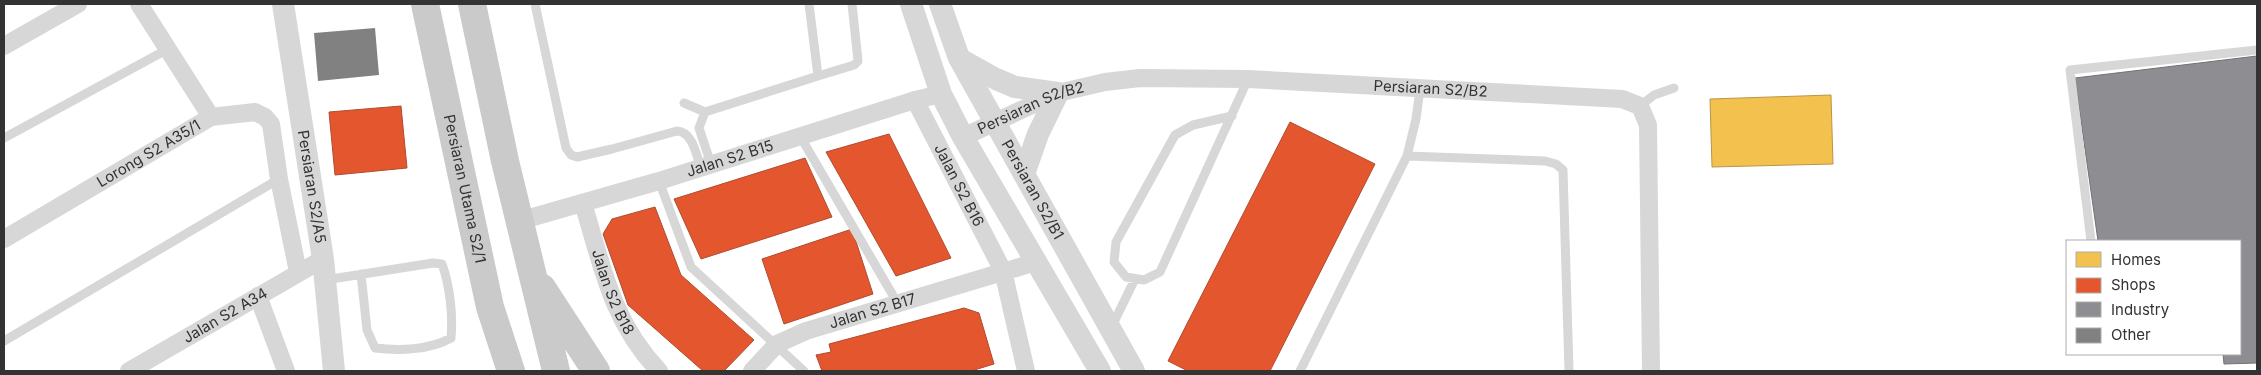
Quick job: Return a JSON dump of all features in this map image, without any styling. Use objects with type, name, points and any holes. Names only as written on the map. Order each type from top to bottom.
[{"type":"main road","name":"Persiaran Utama S2/1","points":[[425,4],[490,307],[512,371]]},
{"type":"main road","points":[[472,4],[519,221],[556,371]]},
{"type":"main road","points":[[531,270],[596,371]]},
{"type":"main road","points":[[490,307],[494,371]]},
{"type":"street","points":[[4,46],[78,4]]},
{"type":"street","points":[[139,4],[211,117]]},
{"type":"street","name":"Persiaran S2/A5","points":[[283,4],[324,269],[334,371]]},
{"type":"street","points":[[911,4],[941,94],[963,137],[1100,371]]},
{"type":"street","name":"Persiaran S2/B1","points":[[940,4],[959,58],[1134,371]]},
{"type":"street","points":[[959,58],[996,79],[1015,87],[1058,93],[1038,134],[1024,174]]},
{"type":"street","name":"Persiaran S2/B2","points":[[963,137],[1058,93],[1105,82],[1140,78],[1248,79],[1622,99],[1640,106]]},
{"type":"street","name":"Jalan S2 B15","points":[[519,221],[659,181],[915,100],[941,94]]},
{"type":"street","name":"Jalan S2 B16","points":[[915,100],[1003,271]]},
{"type":"street","points":[[1640,106],[1648,125],[1651,371]]},
{"type":"street","name":"Lorong S2 A35/1","points":[[4,238],[211,117],[255,112],[265,117],[271,124],[279,178],[298,272]]},
{"type":"street","name":"Jalan S2 B18","points":[[583,203],[611,293],[623,323],[642,353],[659,371]]},
{"type":"street","name":"Jalan S2 B17","points":[[752,371],[777,344],[806,331],[1036,262]]},
{"type":"street","name":"Jalan S2 A34","points":[[129,371],[298,272],[324,269]]},
{"type":"street","points":[[1003,271],[1025,371]]},
{"type":"street","points":[[258,296],[286,371]]},
{"type":"lane","points":[[535,4],[566,148],[571,155],[577,157],[595,153],[677,131],[689,136],[706,166]]},
{"type":"lane","points":[[809,4],[818,76]]},
{"type":"lane","points":[[684,103],[705,112],[854,65],[858,61],[852,4]]},
{"type":"lane","points":[[4,138],[168,49]]},
{"type":"lane","points":[[2091,240],[2070,70],[2257,50]]},
{"type":"lane","points":[[1232,116],[1193,126],[1176,135],[1116,242],[1114,262],[1126,277],[1144,280],[1160,272],[1232,116],[1248,79]]},
{"type":"lane","points":[[1300,371],[1407,156],[1416,118],[1420,88]]},
{"type":"lane","points":[[1640,106],[1654,95],[1674,88]]},
{"type":"lane","points":[[705,112],[699,128],[706,166]]},
{"type":"lane","points":[[800,136],[898,304]]},
{"type":"lane","points":[[1407,156],[1545,161],[1556,164],[1563,170],[1569,371]]},
{"type":"lane","points":[[4,341],[279,178]]},
{"type":"lane","points":[[659,181],[691,267],[777,344],[804,371]]},
{"type":"lane","points":[[324,269],[361,274],[433,263],[442,264],[445,272],[452,323],[451,338],[440,344],[391,350],[375,348],[367,330],[361,274]]},
{"type":"lane","points":[[1110,329],[1135,279]]},
{"type":"building: Homes","points":[[1831,95],[1833,164],[1712,167],[1710,99]]},
{"type":"building: Shops","points":[[401,106],[407,168],[335,175],[329,112]]},
{"type":"building: Shops","points":[[1290,122],[1375,164],[1270,371],[1188,371],[1168,361]]},
{"type":"building: Shops","points":[[889,134],[951,258],[896,276],[826,152]]},
{"type":"building: Shops","points":[[805,158],[832,217],[701,259],[674,199]]},
{"type":"building: Shops","points":[[655,207],[681,275],[754,340],[724,371],[703,371],[628,305],[603,234],[612,219]]},
{"type":"building: Shops","points":[[852,229],[873,294],[784,324],[762,259]]},
{"type":"building: Shops","points":[[964,308],[979,313],[994,364],[971,371],[822,371],[816,355],[831,352],[829,344]]},
{"type":"building: Industry","points":[[2257,56],[2257,363],[2224,364],[2223,355],[2241,355],[2241,240],[2098,240],[2075,78]]},
{"type":"building: Other","points":[[375,28],[379,75],[318,81],[314,33]]}]
